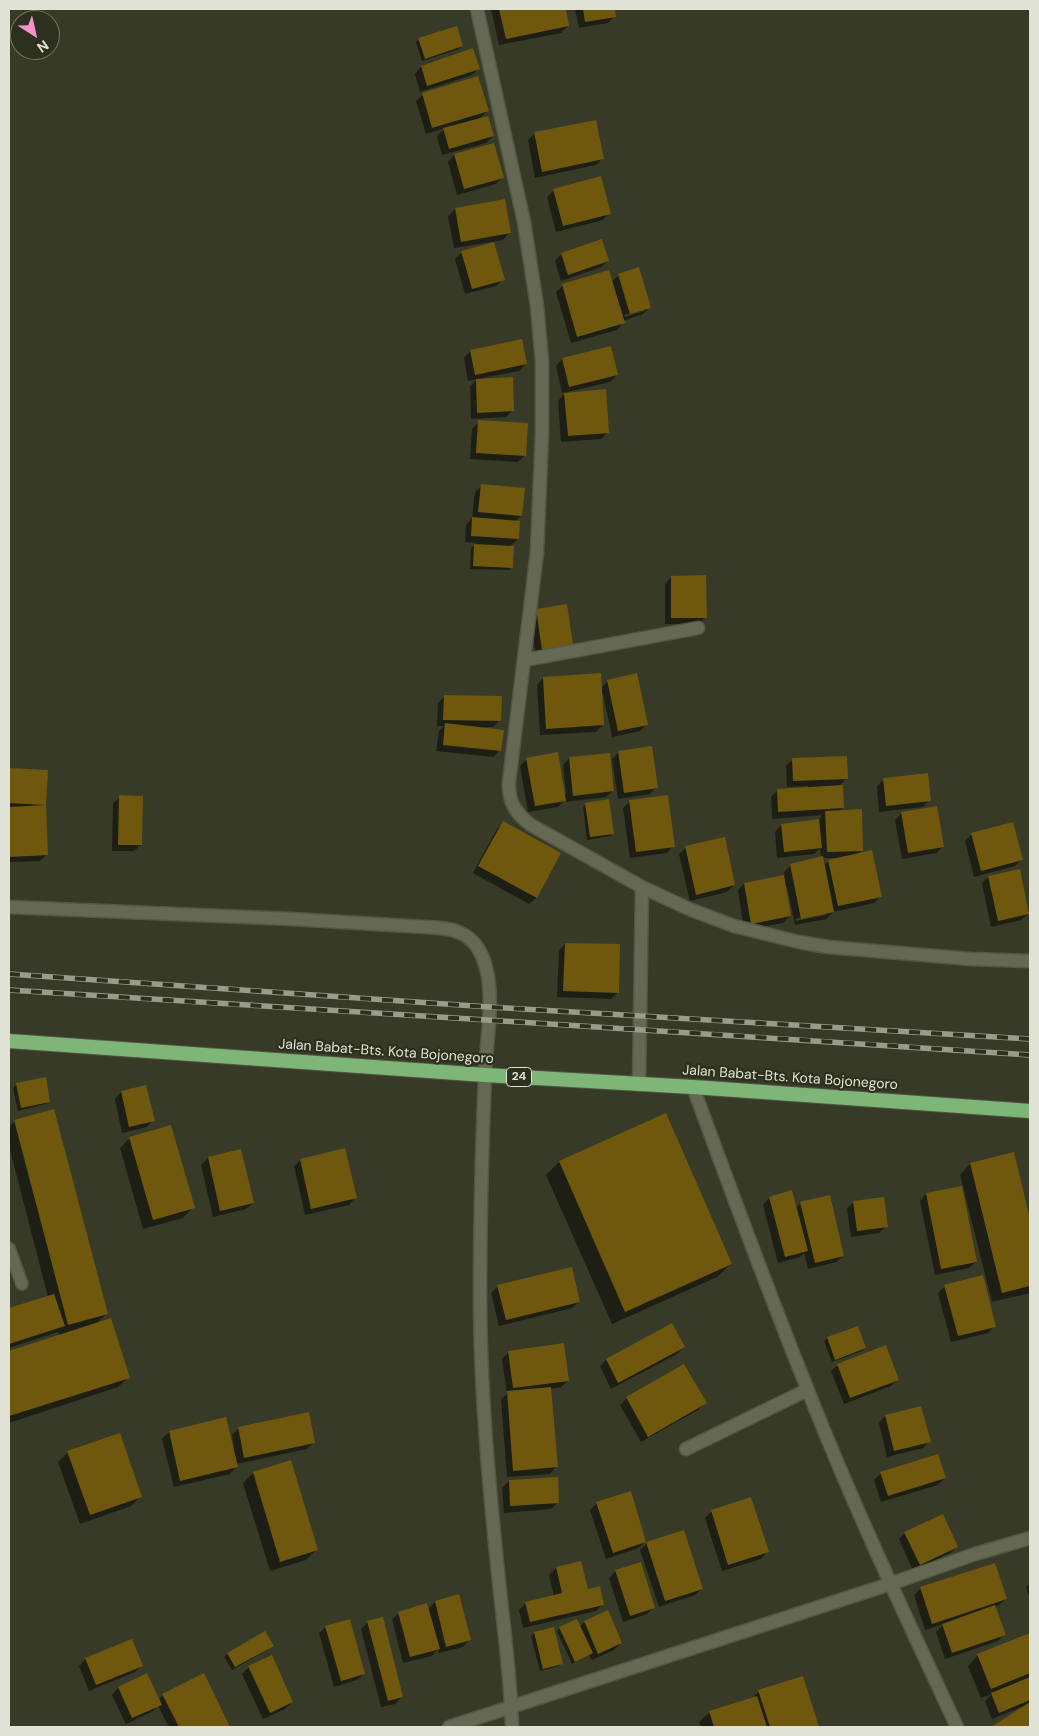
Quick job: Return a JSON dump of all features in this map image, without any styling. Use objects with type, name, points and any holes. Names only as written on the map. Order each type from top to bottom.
[{"type":"highway","name":"Jalan Babat-Bts. Kota Bojonegoro","points":[[9,1040],[485,1075],[693,1087],[1030,1111]]},
{"type":"street","points":[[477,9],[524,222],[537,306],[542,361],[542,432],[537,552],[509,782],[509,796],[513,808],[531,825],[642,887],[689,909],[734,926],[828,947],[1030,961]]},
{"type":"street","points":[[525,660],[698,628]]},
{"type":"street","points":[[639,1085],[642,887]]},
{"type":"street","points":[[9,907],[292,919],[455,929],[463,933],[479,949],[488,976],[489,998],[485,1075],[480,1294],[483,1381],[489,1475],[512,1708],[512,1727]]},
{"type":"street","points":[[693,1087],[807,1390],[890,1584],[957,1727]]},
{"type":"street","points":[[686,1449],[807,1390]]},
{"type":"street","points":[[449,1727],[890,1584],[975,1554],[1030,1538]]},
{"type":"lane","points":[[9,1248],[22,1284]]},
{"type":"building","points":[[499,9],[566,9],[569,26],[506,39]]},
{"type":"building","points":[[583,9],[615,9],[616,17],[585,22]]},
{"type":"building","points":[[457,26],[463,46],[425,59],[418,38]]},
{"type":"building","points":[[473,48],[480,69],[427,86],[421,66]]},
{"type":"building","points":[[478,76],[489,111],[432,128],[422,93]]},
{"type":"building","points":[[488,116],[494,136],[449,149],[443,128]]},
{"type":"building","points":[[596,120],[604,159],[542,172],[534,132]]},
{"type":"building","points":[[494,143],[504,178],[464,189],[454,154]]},
{"type":"building","points":[[601,176],[611,214],[563,226],[553,189]]},
{"type":"building","points":[[505,199],[511,233],[461,242],[455,208]]},
{"type":"building","points":[[602,239],[609,261],[568,275],[561,253]]},
{"type":"building","points":[[494,242],[505,280],[472,289],[461,251]]},
{"type":"building","points":[[639,267],[651,308],[630,314],[618,274]]},
{"type":"building","points":[[609,270],[625,323],[577,337],[562,284]]},
{"type":"building","points":[[522,339],[527,364],[475,375],[470,350]]},
{"type":"building","points":[[611,346],[618,375],[569,387],[562,358]]},
{"type":"building","points":[[513,377],[514,411],[477,413],[476,379]]},
{"type":"building","points":[[606,389],[609,433],[568,436],[564,393]]},
{"type":"building","points":[[478,420],[528,423],[526,456],[476,453]]},
{"type":"building","points":[[481,484],[525,488],[522,516],[478,512]]},
{"type":"building","points":[[472,517],[520,521],[519,539],[471,536]]},
{"type":"building","points":[[474,544],[514,546],[513,568],[473,566]]},
{"type":"building","points":[[706,575],[707,618],[671,618],[671,576]]},
{"type":"building","points":[[567,604],[573,645],[542,650],[536,609]]},
{"type":"building","points":[[601,673],[604,725],[546,729],[543,677]]},
{"type":"building","points":[[637,673],[648,725],[618,731],[607,680]]},
{"type":"building","points":[[444,695],[502,696],[501,721],[443,720]]},
{"type":"building","points":[[445,723],[504,730],[501,751],[443,745]]},
{"type":"building","points":[[652,746],[658,788],[624,793],[618,751]]},
{"type":"building","points":[[558,752],[566,801],[535,806],[526,758]]},
{"type":"building","points":[[610,753],[614,791],[573,796],[569,757]]},
{"type":"building","points":[[847,756],[848,779],[793,781],[792,758]]},
{"type":"building","points":[[9,768],[48,770],[46,805],[9,803]]},
{"type":"building","points":[[928,773],[931,801],[886,806],[883,778]]},
{"type":"building","points":[[843,785],[844,808],[778,812],[777,789]]},
{"type":"building","points":[[119,795],[143,796],[142,845],[118,845]]},
{"type":"building","points":[[668,795],[675,847],[636,852],[629,800]]},
{"type":"building","points":[[609,799],[614,834],[590,837],[585,803]]},
{"type":"building","points":[[46,805],[48,855],[9,857],[9,807]]},
{"type":"building","points":[[937,806],[944,847],[908,853],[901,812]]},
{"type":"building","points":[[862,809],[863,851],[827,852],[825,811]]},
{"type":"building","points":[[819,819],[822,848],[784,852],[781,824]]},
{"type":"building","points":[[503,821],[561,853],[537,898],[478,866]]},
{"type":"building","points":[[1013,822],[1023,860],[981,871],[971,833]]},
{"type":"building","points":[[725,837],[735,885],[696,895],[685,846]]},
{"type":"building","points":[[872,850],[882,897],[838,906],[828,860]]},
{"type":"building","points":[[823,856],[834,912],[801,919],[790,864]]},
{"type":"building","points":[[1020,869],[1029,914],[998,921],[988,876]]},
{"type":"building","points":[[784,875],[791,916],[751,924],[744,883]]},
{"type":"building","points":[[565,943],[620,944],[619,993],[563,991]]},
{"type":"building","points":[[46,1077],[50,1102],[21,1108],[16,1083]]},
{"type":"building","points":[[146,1085],[155,1121],[129,1127],[121,1091]]},
{"type":"building","points":[[54,1109],[108,1314],[68,1325],[14,1120]]},
{"type":"building","points":[[666,1113],[732,1264],[625,1312],[559,1161]]},
{"type":"building","points":[[171,1125],[195,1208],[153,1220],[129,1137]]},
{"type":"building","points":[[345,1148],[357,1198],[311,1209],[300,1159]]},
{"type":"building","points":[[241,1149],[254,1203],[220,1211],[208,1157]]},
{"type":"building","points":[[1014,1152],[1030,1219],[1030,1286],[1002,1293],[970,1163]]},
{"type":"building","points":[[962,1186],[977,1262],[941,1269],[926,1193]]},
{"type":"building","points":[[792,1190],[808,1251],[785,1257],[769,1197]]},
{"type":"building","points":[[830,1195],[844,1256],[815,1263],[800,1202]]},
{"type":"building","points":[[884,1197],[888,1227],[857,1231],[853,1201]]},
{"type":"building","points":[[572,1267],[580,1302],[506,1320],[497,1285]]},
{"type":"building","points":[[983,1275],[996,1327],[958,1336],[944,1285]]},
{"type":"building","points":[[54,1294],[65,1326],[9,1344],[9,1308]]},
{"type":"building","points":[[111,1318],[130,1378],[9,1416],[9,1351]]},
{"type":"building","points":[[672,1323],[685,1347],[618,1383],[606,1359]]},
{"type":"building","points":[[858,1326],[866,1348],[835,1360],[827,1337]]},
{"type":"building","points":[[564,1343],[569,1381],[513,1388],[508,1351]]},
{"type":"building","points":[[886,1345],[899,1380],[850,1398],[837,1364]]},
{"type":"building","points":[[684,1364],[707,1403],[648,1437],[626,1397]]},
{"type":"building","points":[[551,1387],[558,1467],[513,1471],[507,1391]]},
{"type":"building","points":[[921,1406],[931,1442],[894,1451],[885,1415]]},
{"type":"building","points":[[309,1412],[315,1443],[244,1458],[238,1427]]},
{"type":"building","points":[[226,1417],[238,1467],[180,1481],[169,1431]]},
{"type":"building","points":[[120,1433],[142,1497],[90,1515],[67,1451]]},
{"type":"building","points":[[938,1454],[946,1478],[888,1496],[880,1472]]},
{"type":"building","points":[[291,1460],[318,1550],[280,1562],[253,1472]]},
{"type":"building","points":[[558,1477],[559,1503],[510,1506],[509,1480]]},
{"type":"building","points":[[631,1491],[646,1542],[613,1553],[596,1502]]},
{"type":"building","points":[[751,1497],[769,1552],[728,1565],[711,1510]]},
{"type":"building","points":[[943,1514],[958,1547],[920,1565],[904,1532]]},
{"type":"building","points":[[684,1530],[703,1589],[665,1601],[646,1542]]},
{"type":"building","points":[[581,1561],[588,1589],[600,1586],[604,1605],[530,1622],[525,1602],[562,1593],[556,1567]]},
{"type":"building","points":[[641,1562],[655,1608],[630,1616],[615,1570]]},
{"type":"building","points":[[995,1563],[1007,1599],[932,1624],[920,1587]]},
{"type":"building","points":[[459,1594],[471,1640],[446,1647],[435,1601]]},
{"type":"building","points":[[427,1603],[440,1649],[410,1657],[398,1612]]},
{"type":"building","points":[[995,1605],[1006,1635],[952,1653],[942,1624]]},
{"type":"building","points":[[608,1610],[622,1643],[598,1654],[584,1621]]},
{"type":"building","points":[[383,1617],[403,1697],[388,1701],[367,1621]]},
{"type":"building","points":[[350,1619],[365,1674],[341,1681],[325,1626]]},
{"type":"building","points":[[577,1619],[593,1653],[575,1662],[559,1627]]},
{"type":"building","points":[[554,1627],[563,1664],[543,1669],[534,1632]]},
{"type":"building","points":[[265,1631],[274,1646],[235,1667],[227,1653]]},
{"type":"building","points":[[1030,1633],[1030,1673],[991,1689],[977,1654]]},
{"type":"building","points":[[132,1639],[143,1666],[96,1685],[85,1658]]},
{"type":"building","points":[[272,1655],[293,1702],[270,1713],[248,1666]]},
{"type":"building","points":[[147,1673],[162,1705],[132,1718],[118,1687]]},
{"type":"building","points":[[204,1673],[230,1727],[179,1727],[162,1694]]},
{"type":"building","points":[[803,1676],[819,1727],[770,1727],[758,1690]]},
{"type":"building","points":[[1030,1677],[1030,1700],[999,1713],[991,1693]]},
{"type":"building","points":[[757,1696],[767,1727],[714,1727],[709,1711]]},
{"type":"building","points":[[1030,1702],[1030,1727],[991,1727]]},
{"type":"railway","points":[[9,974],[489,1007],[1030,1039]]},
{"type":"railway","points":[[9,990],[1030,1055]]}]
